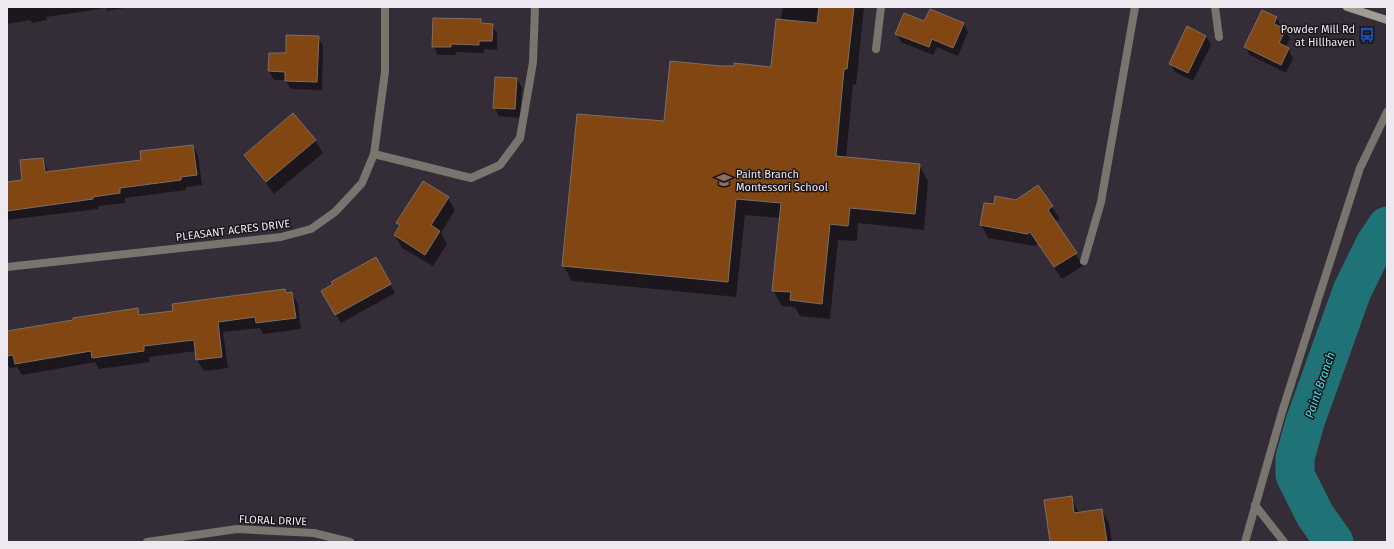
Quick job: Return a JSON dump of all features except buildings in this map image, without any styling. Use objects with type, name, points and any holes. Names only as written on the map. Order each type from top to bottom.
[{"type":"main road","points":[[1347,7],[1387,20]]},
{"type":"street","name":"PLEASANT ACRES DRIVE","points":[[7,267],[281,237],[311,229],[334,212],[362,183],[374,154],[385,72],[385,7]]},
{"type":"street","points":[[374,154],[471,178],[500,165],[520,138],[533,62],[535,7]]},
{"type":"street","points":[[876,49],[881,7]]},
{"type":"street","points":[[1084,260],[1102,202],[1135,7]]},
{"type":"street","points":[[1215,7],[1220,37]]},
{"type":"street","points":[[1245,542],[1282,412],[1360,168],[1387,112]]},
{"type":"street","points":[[1255,505],[1284,542]]},
{"type":"street","name":"FLORAL DRIVE","points":[[147,542],[237,529],[314,533],[350,542]]},
{"type":"waterway","name":"Paint Branch","points":[[1334,542],[1315,515],[1295,475],[1295,458],[1305,422],[1352,291],[1374,246],[1387,226]]},
{"type":"place","name":"Powder Mill Rd at Hillhaven","points":[[1367,35]]},
{"type":"place","name":"Paint Branch Montessori School","points":[[724,180]]}]
